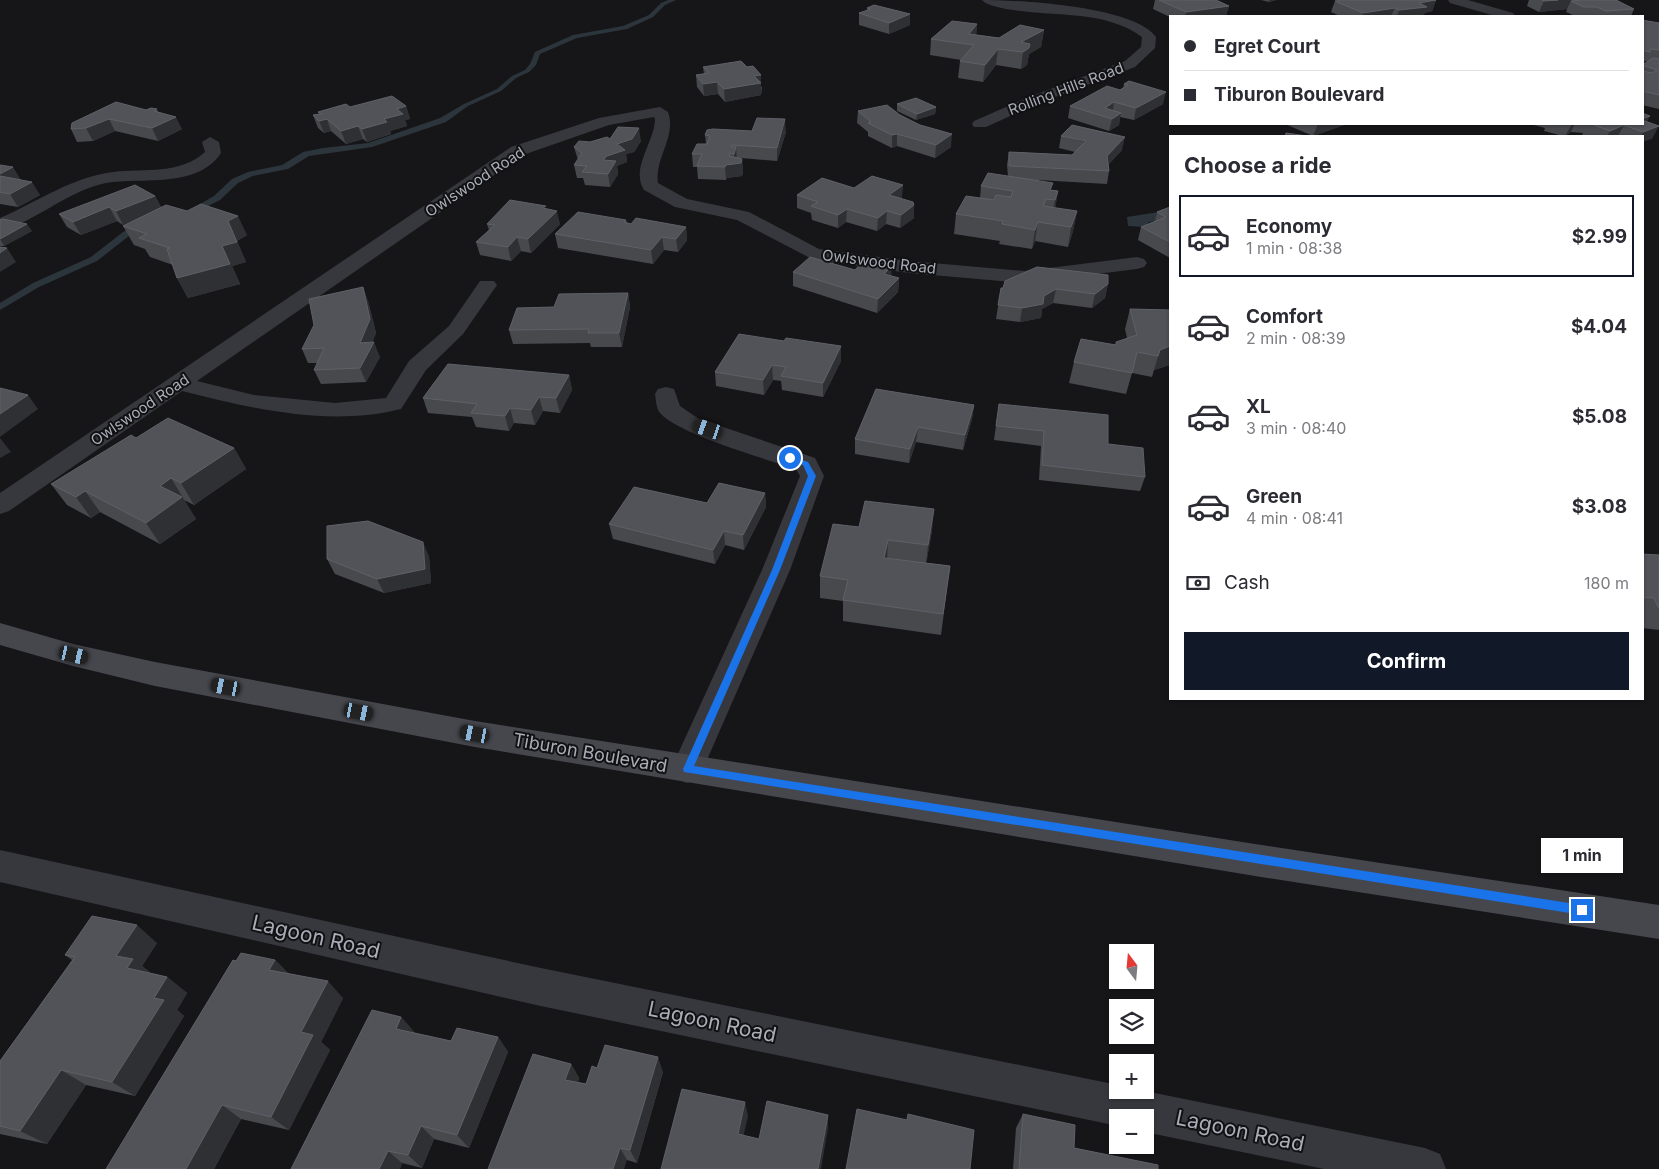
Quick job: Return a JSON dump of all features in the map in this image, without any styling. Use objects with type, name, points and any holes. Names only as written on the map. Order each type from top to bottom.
[{"type":"main road","name":"Tiburon Boulevard","points":[[0,634],[74,655],[155,674],[475,734],[1659,922]]},
{"type":"street","name":"Rolling Hills Road","points":[[980,124],[1034,100],[1130,64],[1148,48],[1149,42],[1146,33],[1128,22],[1106,15],[1005,5],[988,0]]},
{"type":"street","points":[[1454,0],[1505,15]]},
{"type":"street","name":"Owlswood Road","points":[[0,505],[517,151],[598,121],[632,114],[660,112],[664,120],[659,143],[649,168],[650,186],[681,203],[743,216],[814,254],[909,267],[1025,277],[1137,263]]},
{"type":"street","points":[[0,225],[98,180],[160,174],[196,166],[213,153],[213,145],[210,142]]},
{"type":"street","points":[[178,383],[254,402],[335,410],[393,404],[417,366],[456,330],[487,285]]},
{"type":"street","points":[[666,394],[669,409],[692,424],[806,464],[812,476],[776,570],[687,769]]},
{"type":"street","name":"Lagoon Road","points":[[0,866],[546,988],[1425,1169]]},
{"type":"shaded area","points":[[1165,211],[1169,218],[1149,222],[1145,227],[1128,226],[1127,217]]},
{"type":"building","points":[[1159,0],[1216,0],[1229,6],[1186,12]]},
{"type":"building","points":[[1436,0],[1419,3],[1427,7],[1399,10],[1395,8],[1363,13],[1335,1]]},
{"type":"building","points":[[1616,0],[1634,9],[1606,11],[1597,7],[1584,7],[1571,1]]},
{"type":"building","points":[[874,5],[910,14],[889,23],[859,13],[871,9],[867,8]]},
{"type":"building","points":[[1644,20],[1659,23],[1659,50],[1650,49],[1650,52],[1644,50]]},
{"type":"building","points":[[952,21],[977,24],[969,34],[999,38],[1020,25],[1044,30],[1021,42],[1030,44],[1029,48],[1023,52],[998,49],[985,65],[960,61],[974,45],[931,39]]},
{"type":"building","points":[[1653,58],[1659,59],[1659,95],[1644,91],[1644,71],[1652,73],[1657,70],[1644,66]]},
{"type":"building","points":[[741,61],[747,67],[753,66],[761,75],[754,76],[761,83],[724,89],[717,82],[703,84],[696,75],[709,73],[703,67]]},
{"type":"building","points":[[1129,81],[1166,92],[1136,108],[1114,102],[1105,108],[1121,113],[1112,119],[1070,106],[1107,86],[1120,90],[1128,85],[1124,84]]},
{"type":"building","points":[[392,96],[406,106],[397,109],[403,114],[384,119],[387,122],[362,129],[358,126],[341,131],[327,119],[319,121],[313,115],[321,114],[318,112],[346,104],[350,107]]},
{"type":"building","points":[[916,98],[936,107],[917,114],[897,104]]},
{"type":"building","points":[[116,102],[146,110],[151,108],[157,109],[154,111],[176,117],[152,128],[109,119],[86,128],[71,129],[72,123]]},
{"type":"building","points":[[887,105],[900,115],[920,125],[952,134],[936,145],[897,134],[892,135],[868,123],[871,122],[858,111]]},
{"type":"building","points":[[757,118],[785,119],[777,148],[732,145],[731,147],[736,147],[734,154],[730,153],[729,156],[742,159],[741,163],[726,165],[725,167],[697,166],[702,154],[692,154],[697,144],[707,144],[710,136],[705,135],[707,130],[752,131]]},
{"type":"building","points":[[1644,121],[1659,126],[1643,132],[1624,125],[1644,125]]},
{"type":"building","points":[[1072,125],[1125,137],[1107,156],[1109,171],[1009,166],[1009,152],[1072,155],[1086,141],[1061,136]]},
{"type":"building","points":[[1594,125],[1624,125],[1610,131]]},
{"type":"building","points":[[618,127],[639,128],[632,139],[617,144],[625,150],[607,156],[603,160],[616,161],[608,174],[582,172],[587,166],[574,165],[582,153],[574,147],[579,141],[590,142],[607,137],[610,139]]},
{"type":"building","points":[[0,165],[13,167],[0,174]]},
{"type":"building","points":[[988,173],[1053,183],[1050,190],[1058,191],[1055,200],[1046,199],[1043,206],[1077,211],[1071,227],[1038,222],[1035,230],[1002,224],[1003,221],[956,214],[966,196],[994,200],[996,195],[1011,197],[1013,191],[981,186]]},
{"type":"building","points":[[0,176],[32,182],[10,194],[0,192]]},
{"type":"building","points":[[872,176],[903,185],[889,195],[913,202],[914,205],[901,215],[887,211],[878,218],[847,209],[838,215],[811,206],[818,202],[797,195],[822,178],[854,188]]},
{"type":"building","points":[[135,185],[155,196],[116,211],[109,207],[73,222],[59,214]]},
{"type":"building","points":[[510,200],[546,206],[543,208],[557,211],[528,239],[517,237],[508,247],[476,242],[495,225],[487,224]]},
{"type":"building","points":[[201,204],[238,216],[228,221],[237,242],[222,246],[230,264],[177,278],[167,249],[170,248],[139,238],[147,234],[123,226],[166,205],[187,211]]},
{"type":"building","points":[[1169,207],[1169,241],[1141,227],[1166,217],[1157,212]]},
{"type":"building","points":[[578,212],[626,220],[624,222],[631,224],[636,218],[686,227],[676,239],[662,237],[651,250],[555,234]]},
{"type":"building","points":[[0,220],[27,224],[0,239]]},
{"type":"building","points":[[0,247],[7,248],[0,253]]},
{"type":"building","points":[[810,257],[855,270],[866,258],[892,266],[884,274],[899,278],[878,299],[793,272]]},
{"type":"building","points":[[1037,267],[1108,275],[1108,284],[1095,294],[1056,289],[1044,296],[1043,304],[1022,308],[998,305],[1001,288],[1003,288],[1005,281]]},
{"type":"building","points":[[363,287],[370,319],[360,343],[374,342],[360,368],[314,370],[324,348],[302,349],[314,325],[309,299]]},
{"type":"building","points":[[628,293],[619,333],[588,333],[589,329],[509,330],[517,308],[554,307],[559,294]]},
{"type":"building","points":[[1130,309],[1169,310],[1169,346],[1160,350],[1158,356],[1137,352],[1132,373],[1074,362],[1081,339],[1116,345],[1116,342],[1137,335]]},
{"type":"building","points":[[739,334],[784,341],[786,338],[841,346],[823,383],[781,376],[786,367],[772,365],[763,380],[715,372]]},
{"type":"building","points":[[448,364],[569,375],[556,398],[539,397],[531,410],[510,408],[505,416],[471,413],[477,404],[423,398]]},
{"type":"building","points":[[0,388],[28,395],[0,414]]},
{"type":"building","points":[[876,389],[974,405],[965,435],[918,427],[910,449],[855,439]]},
{"type":"building","points":[[999,404],[1108,415],[1108,444],[1143,448],[1145,477],[1042,465],[1044,431],[996,426]]},
{"type":"building","points":[[168,418],[234,448],[181,483],[171,478],[160,486],[182,497],[146,523],[85,491],[76,497],[51,484],[131,435],[136,438]]},
{"type":"building","points":[[719,483],[765,493],[743,535],[724,531],[713,550],[609,524],[634,487],[707,503]]},
{"type":"building","points":[[865,501],[934,509],[928,545],[888,540],[884,558],[950,566],[943,614],[843,600],[848,580],[820,576],[833,524],[859,527]]},
{"type":"building","points":[[368,521],[423,542],[425,569],[377,579],[327,559],[327,526]]},
{"type":"building","points":[[1644,554],[1659,555],[1659,607],[1654,598],[1644,597]]},
{"type":"building","points":[[92,916],[137,925],[116,956],[133,959],[127,968],[167,977],[154,998],[164,1000],[112,1082],[61,1070],[20,1131],[0,1126],[0,1061],[75,957],[65,955]]},
{"type":"building","points":[[241,953],[275,960],[269,970],[328,981],[301,1032],[313,1035],[271,1117],[222,1105],[186,1169],[106,1169],[233,960],[236,961]]},
{"type":"building","points":[[372,1010],[401,1017],[396,1029],[451,1041],[457,1028],[498,1037],[457,1135],[421,1126],[408,1155],[388,1151],[379,1169],[291,1169]]},
{"type":"building","points":[[605,1045],[658,1057],[630,1150],[620,1148],[613,1169],[488,1169],[533,1054],[571,1064],[565,1080],[586,1084],[592,1066],[597,1068]]},
{"type":"building","points":[[682,1089],[745,1102],[738,1134],[759,1139],[767,1101],[828,1115],[818,1169],[661,1169]]},
{"type":"building","points":[[857,1109],[907,1120],[908,1114],[974,1130],[970,1169],[846,1169]]},
{"type":"building","points":[[1023,1114],[1075,1125],[1074,1148],[1158,1165],[1158,1169],[1019,1169]]},
{"type":"waterway","points":[[190,212],[217,198],[235,181],[251,174],[285,167],[306,154],[323,150],[369,145],[443,120],[466,105],[499,90],[514,77],[527,71],[533,65],[537,53],[575,36],[625,28],[651,16],[663,4],[673,0]]},
{"type":"waterway","points":[[0,307],[36,285],[94,259],[126,234],[143,226]]},
{"type":"route","points":[[790,458],[806,464],[812,476],[776,570],[687,769],[1582,910]]}]
